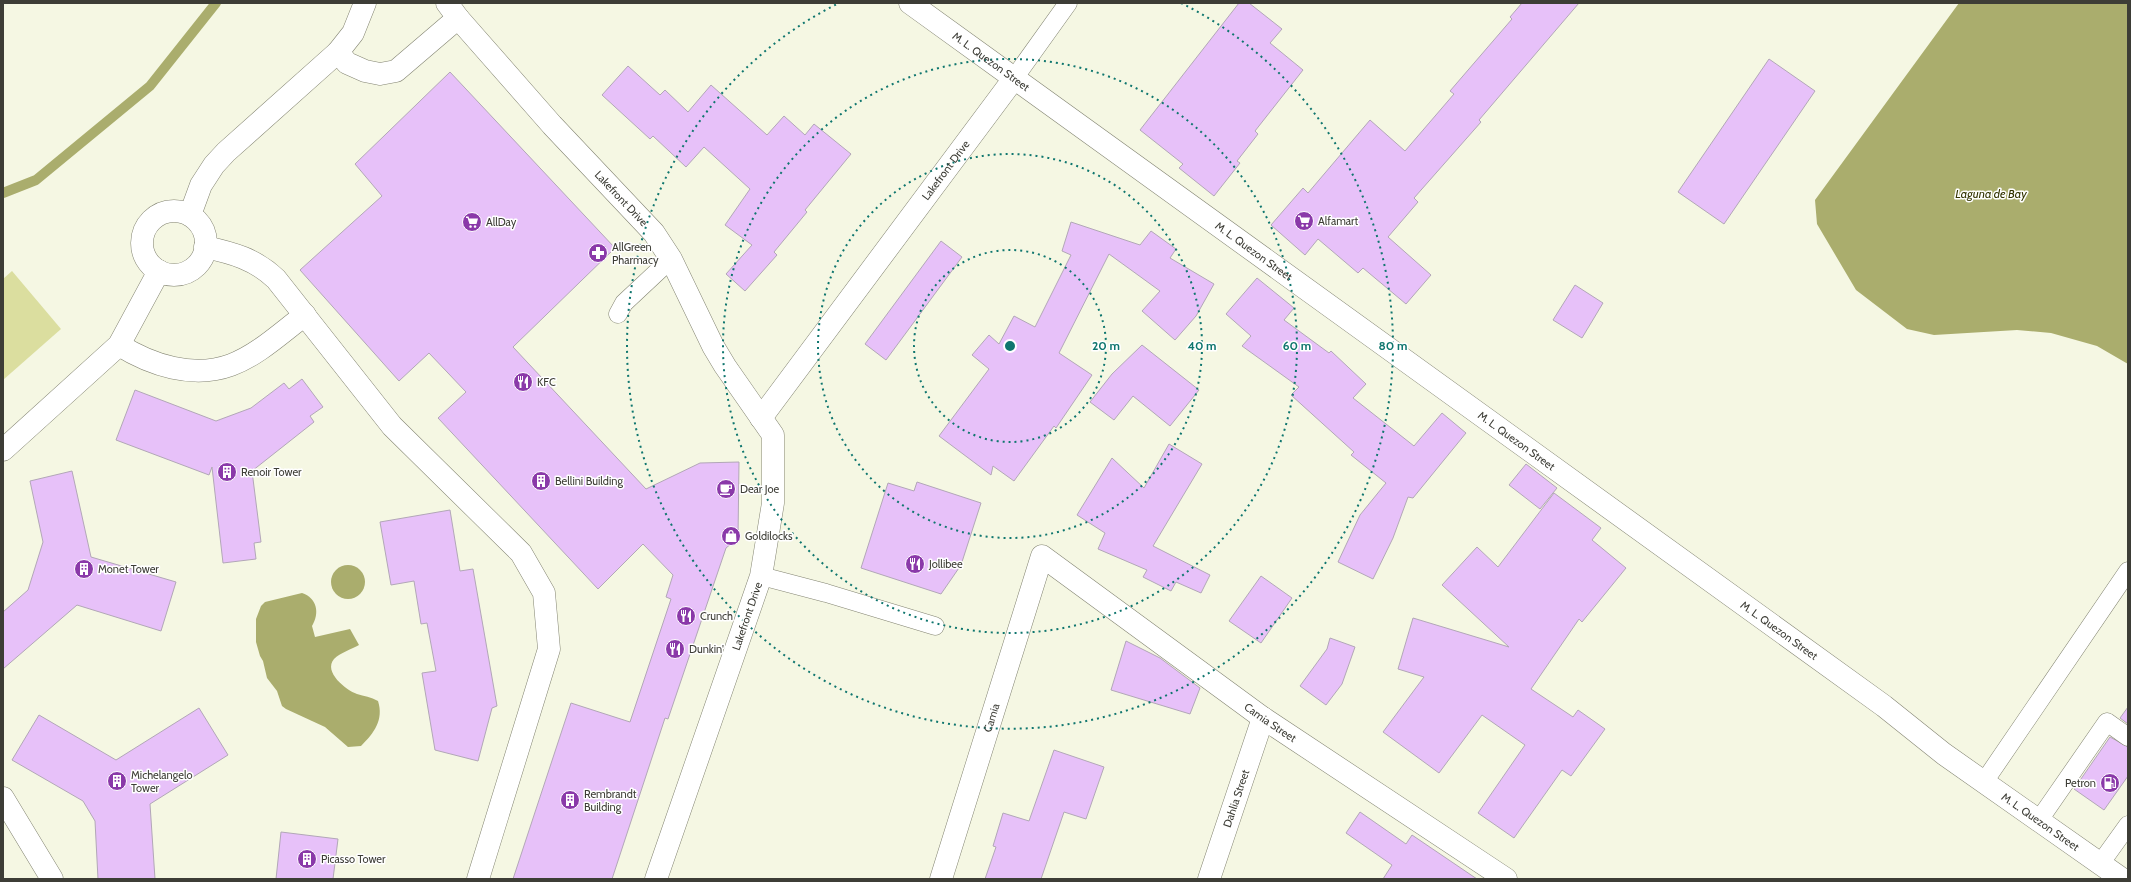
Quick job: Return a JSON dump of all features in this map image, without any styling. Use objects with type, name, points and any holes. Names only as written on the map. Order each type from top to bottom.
[{"type":"street","points":[[190,215],[204,180],[226,152],[338,52],[353,33],[365,3]]},
{"type":"street","name":"M. L. Quezon Street","points":[[910,3],[1015,77],[1884,706],[1944,754],[2122,879]]},
{"type":"street","points":[[338,52],[348,63],[365,71],[388,73],[396,71],[453,10]]},
{"type":"street","name":"Lakefront Drive","points":[[453,10],[552,125],[654,233],[671,259],[713,346],[735,382],[773,434],[773,503],[761,576],[656,879]]},
{"type":"street","name":"Lakefront Drive","points":[[761,418],[1015,77]]},
{"type":"street","points":[[166,211],[179,211],[190,215],[200,224],[205,235],[205,247],[202,258],[194,267],[184,273],[172,275],[159,272],[149,263],[142,251],[142,238],[146,226],[155,217],[166,211]]},
{"type":"street","points":[[205,247],[236,254],[258,264],[276,279],[392,426],[521,553],[544,593],[548,649],[478,879]]},
{"type":"street","points":[[3,450],[119,345],[159,272]]},
{"type":"street","points":[[119,345],[154,364],[176,368],[215,369],[232,365],[248,357],[305,315]]},
{"type":"street","name":"Camia Street","points":[[1042,556],[1263,718],[1506,879]]},
{"type":"street","name":"Camia","points":[[941,879],[1042,556]]},
{"type":"street","name":"Dahlia Street","points":[[1209,879],[1263,718]]},
{"type":"street","points":[[3,798],[52,879]]},
{"type":"lane","points":[[1015,77],[1068,3]]},
{"type":"lane","points":[[618,314],[624,303],[671,259]]},
{"type":"lane","points":[[1984,782],[2128,572]]},
{"type":"lane","points":[[761,576],[826,593],[935,626]]},
{"type":"lane","points":[[2039,820],[2107,722],[2128,737]]},
{"type":"lane","points":[[2100,864],[2128,825]]},
{"type":"shaded area","points":[[12,271],[61,329],[3,380],[3,279]]},
{"type":"water","name":"Laguna de Bay","points":[[1959,3],[2128,3],[2128,364],[2097,346],[2051,333],[2017,330],[1934,335],[1907,329],[1856,290],[1817,224],[1815,200]]},
{"type":"water","points":[[345,565],[351,565],[355,566],[362,572],[365,582],[364,589],[358,596],[351,599],[345,599],[341,598],[334,592],[331,585],[331,579],[332,575],[338,568]]},
{"type":"water","points":[[302,593],[311,598],[316,606],[316,616],[312,626],[315,637],[350,629],[359,645],[334,659],[331,664],[331,669],[337,680],[347,689],[378,701],[380,714],[377,726],[361,746],[348,747],[325,727],[286,709],[282,706],[277,691],[267,678],[256,642],[256,619],[261,606],[265,602]]},
{"type":"building","points":[[1239,3],[1249,3],[1282,29],[1270,43],[1303,70],[1255,131],[1258,134],[1237,161],[1240,163],[1214,196],[1179,168],[1183,164],[1140,130]]},
{"type":"building","points":[[1522,3],[1579,3],[1479,120],[1481,122],[1414,198],[1418,202],[1388,237],[1431,275],[1406,304],[1363,268],[1358,273],[1318,239],[1305,255],[1271,225],[1303,188],[1308,193],[1370,120],[1405,151],[1454,94],[1450,91],[1512,19],[1510,17]]},
{"type":"building","points":[[1769,59],[1815,91],[1724,224],[1678,192]]},
{"type":"building","points":[[628,66],[660,95],[665,90],[688,112],[711,85],[767,135],[784,116],[805,135],[814,124],[851,154],[805,210],[807,212],[774,252],[777,255],[745,291],[726,274],[752,245],[725,225],[750,189],[704,147],[686,167],[653,136],[650,139],[602,95]]},
{"type":"building","points":[[450,72],[615,248],[513,347],[646,489],[700,463],[739,462],[738,538],[726,548],[668,719],[665,718],[612,879],[513,879],[571,703],[630,722],[671,599],[666,597],[673,575],[643,544],[598,589],[438,418],[466,392],[429,353],[399,381],[300,270],[382,196],[355,164]]},
{"type":"building","points":[[1071,222],[1140,245],[1151,231],[1176,249],[1170,258],[1214,284],[1196,316],[1175,340],[1142,311],[1160,291],[1109,254],[1059,353],[1092,375],[1056,428],[1054,426],[1014,481],[993,466],[991,475],[939,436],[989,369],[972,355],[989,335],[999,344],[1014,316],[1035,327],[1071,255],[1062,251]]},
{"type":"building","points":[[941,241],[962,257],[886,360],[865,344]]},
{"type":"building","points":[[1257,278],[1294,308],[1284,320],[1329,353],[1331,351],[1366,384],[1353,398],[1414,446],[1442,413],[1466,433],[1413,498],[1408,497],[1393,538],[1373,579],[1338,562],[1360,515],[1386,483],[1351,455],[1354,452],[1291,395],[1299,387],[1242,346],[1251,336],[1226,314]]},
{"type":"building","points":[[1575,285],[1603,303],[1582,338],[1553,320]]},
{"type":"building","points":[[1142,345],[1199,390],[1170,426],[1133,396],[1114,420],[1090,402],[1112,374]]},
{"type":"building","name":"Renoir Tower","points":[[302,379],[323,407],[310,416],[314,422],[252,471],[261,542],[254,543],[256,559],[223,563],[212,467],[209,475],[116,440],[135,390],[216,421],[251,408],[284,383],[289,389]]},
{"type":"building","points":[[1169,444],[1202,464],[1153,546],[1210,575],[1201,593],[1176,582],[1171,591],[1143,577],[1147,570],[1098,549],[1105,533],[1077,515],[1112,458],[1144,488]]},
{"type":"building","points":[[1526,464],[1557,488],[1540,509],[1509,485]]},
{"type":"building","name":"Monet Tower","points":[[72,471],[91,557],[176,582],[161,631],[77,605],[3,669],[3,612],[28,590],[43,542],[30,481]]},
{"type":"building","points":[[917,482],[981,503],[961,565],[941,594],[861,568],[888,483],[914,491]]},
{"type":"building","points":[[1554,493],[1601,528],[1592,540],[1626,568],[1582,622],[1579,619],[1531,689],[1573,717],[1578,710],[1605,729],[1571,776],[1562,770],[1514,838],[1478,813],[1525,745],[1482,715],[1439,773],[1383,732],[1424,677],[1398,669],[1413,618],[1509,647],[1442,585],[1477,547],[1498,567]]},
{"type":"building","points":[[450,510],[460,571],[473,569],[497,706],[492,708],[478,761],[435,750],[422,673],[436,671],[427,623],[421,624],[414,581],[391,585],[380,522]]},
{"type":"building","points":[[1261,576],[1292,598],[1261,643],[1229,621]]},
{"type":"building","points":[[1330,638],[1355,647],[1342,684],[1326,705],[1300,686],[1327,649]]},
{"type":"building","points":[[1126,641],[1160,658],[1200,688],[1190,714],[1111,690]]},
{"type":"building","points":[[2128,707],[2128,724],[2120,718]]},
{"type":"building","name":"Michelangelo Tower","points":[[199,708],[228,755],[150,804],[155,879],[98,879],[95,821],[83,801],[12,760],[39,715],[116,760]]},
{"type":"building","points":[[2110,737],[2128,747],[2128,776],[2104,810],[2074,789]]},
{"type":"building","points":[[1054,750],[1104,767],[1086,819],[1064,812],[1041,879],[985,879],[996,847],[993,846],[1003,813],[1029,821]]},
{"type":"building","points":[[1360,812],[1406,844],[1412,835],[1477,879],[1383,879],[1392,865],[1346,833]]},
{"type":"building","name":"Picasso Tower","points":[[281,832],[338,839],[333,879],[276,879]]},
{"type":"waterway","points":[[3,193],[36,180],[150,86],[216,3]]},
{"type":"place","name":"Alfamart","points":[[1304,221]]},
{"type":"place","name":"AllDay","points":[[472,222]]},
{"type":"place","name":"AllGreen Pharmacy","points":[[598,253]]},
{"type":"place","name":"KFC","points":[[523,382]]},
{"type":"place","name":"Renoir Tower","points":[[227,472]]},
{"type":"place","name":"Bellini Building","points":[[541,481]]},
{"type":"place","name":"Dear Joe","points":[[726,489]]},
{"type":"place","name":"Goldilocks","points":[[731,536]]},
{"type":"place","name":"Jollibee","points":[[915,564]]},
{"type":"place","name":"Monet Tower","points":[[84,569]]},
{"type":"place","name":"Crunch","points":[[686,616]]},
{"type":"place","name":"Dunkin'","points":[[675,649]]},
{"type":"place","name":"Michelangelo Tower","points":[[117,781]]},
{"type":"place","name":"Petron","points":[[2110,783]]},
{"type":"place","name":"Rembrandt Building","points":[[570,800]]},
{"type":"place","name":"Picasso Tower","points":[[307,859]]}]
